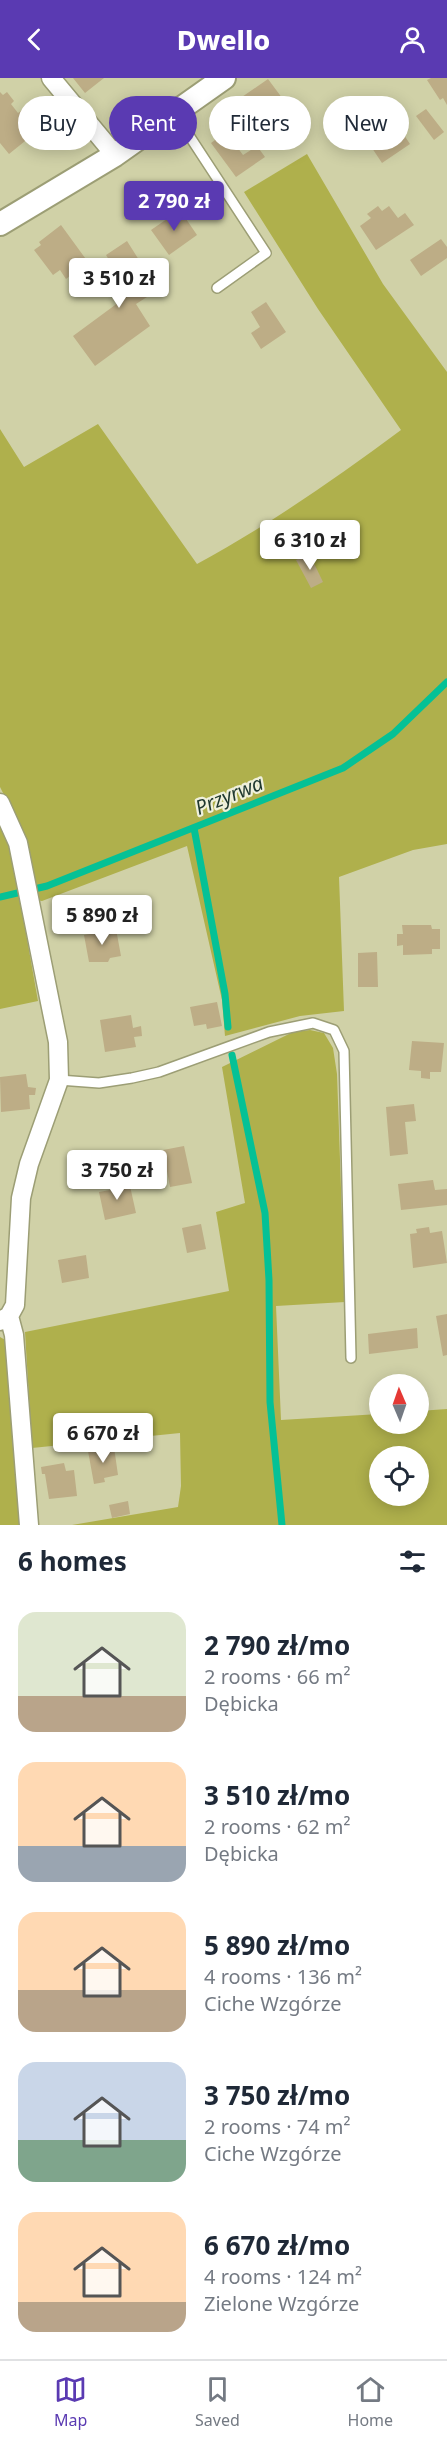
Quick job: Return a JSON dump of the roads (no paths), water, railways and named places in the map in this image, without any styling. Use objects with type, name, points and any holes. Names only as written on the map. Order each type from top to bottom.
[{"type":"street","points":[[51,78],[116,155]]},
{"type":"street","points":[[197,98],[224,78]]},
{"type":"street","points":[[0,223],[123,150]]},
{"type":"street","points":[[0,802],[18,843],[58,1042],[59,1080],[29,1164],[21,1198],[15,1305],[4,1319],[14,1335],[29,1525]]},
{"type":"lane","points":[[197,148],[266,253],[217,288]]},
{"type":"lane","points":[[59,1080],[99,1083],[132,1078],[159,1072],[269,1032],[313,1023],[334,1030],[344,1051],[351,1358]]},
{"type":"waterway","name":"Przyrwa","points":[[0,897],[47,886],[343,768],[393,734],[447,682]]},
{"type":"waterway","points":[[194,828],[225,994],[228,1027]]},
{"type":"waterway","points":[[232,1055],[265,1213],[269,1280],[270,1402],[282,1525]]}]
